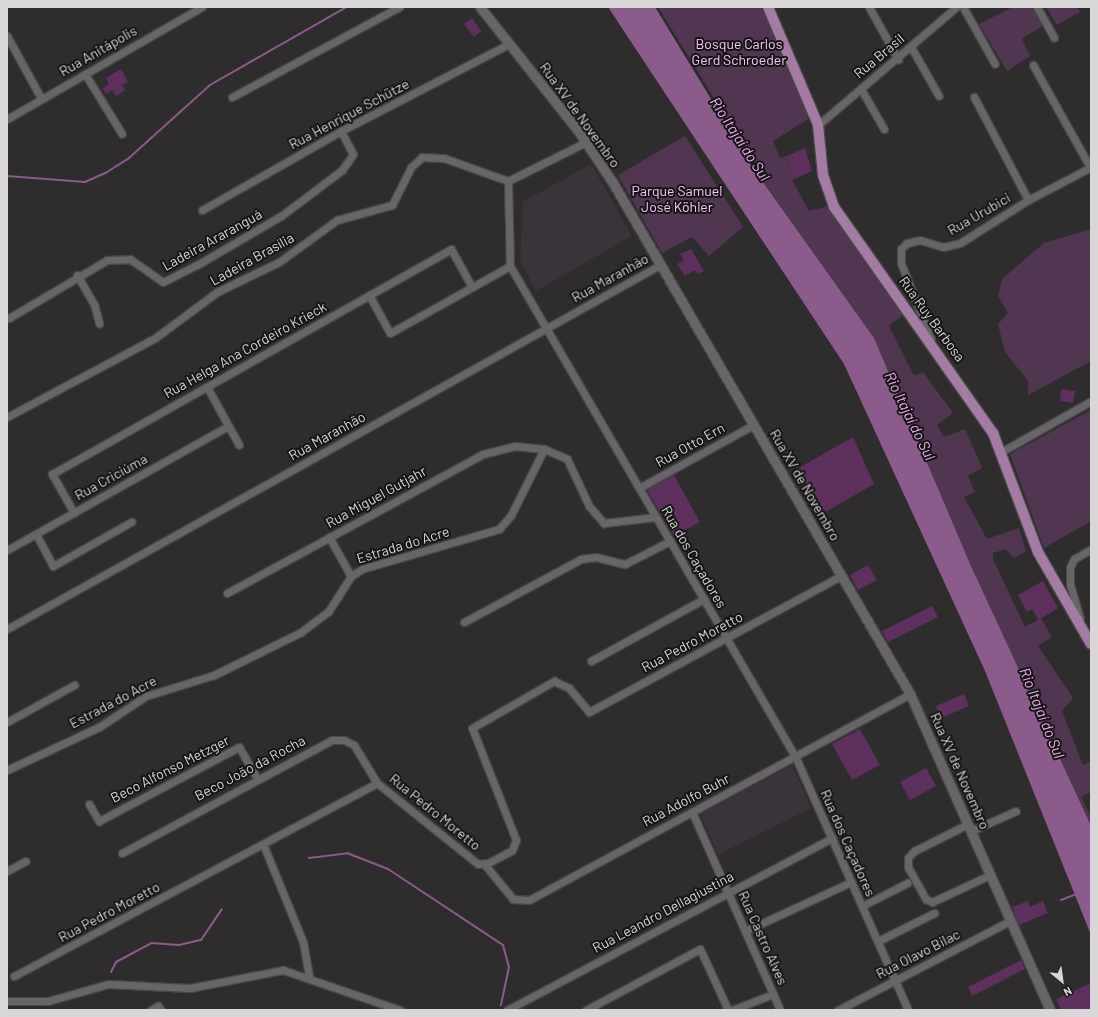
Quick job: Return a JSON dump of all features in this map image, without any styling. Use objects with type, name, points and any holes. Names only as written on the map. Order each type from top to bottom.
[{"type":"main road","name":"Rua XV de Novembro","points":[[480,7],[586,142],[910,694],[1050,1010]]},
{"type":"main road","name":"Rua Ruy Barbosa","points":[[768,7],[818,124],[823,175],[834,207],[931,340],[993,433],[1038,552],[1091,644]]},
{"type":"street","name":"Rua Anitápolis","points":[[7,120],[41,98],[202,7]]},
{"type":"street","points":[[232,97],[399,7]]},
{"type":"street","points":[[868,7],[898,59]]},
{"type":"street","name":"Rua Brasil","points":[[818,124],[898,59],[956,7]]},
{"type":"street","points":[[963,7],[995,64]]},
{"type":"street","points":[[1037,7],[1054,38]]},
{"type":"street","points":[[7,36],[41,98]]},
{"type":"street","name":"Rua Henrique Schütze","points":[[202,210],[341,131],[509,44]]},
{"type":"street","points":[[911,47],[939,96]]},
{"type":"street","points":[[1033,65],[1091,167]]},
{"type":"street","points":[[85,74],[122,134]]},
{"type":"street","points":[[861,89],[884,130]]},
{"type":"street","points":[[974,97],[1028,200]]},
{"type":"street","name":"Ladeira Araranguá","points":[[9,318],[77,275],[104,261],[122,257],[136,262],[163,282],[179,275],[271,222],[342,170],[353,154],[341,131]]},
{"type":"street","points":[[508,181],[586,142]]},
{"type":"street","name":"Ladeira Brasília","points":[[7,417],[149,342],[217,292],[288,256],[337,220],[388,208],[399,196],[411,167],[422,157],[444,158],[508,181]]},
{"type":"street","name":"Rua Urubici","points":[[931,340],[903,271],[901,249],[914,240],[943,247],[960,243],[1028,200],[1091,167]]},
{"type":"street","name":"Rua dos Caçadores","points":[[508,181],[510,266],[795,756],[908,1010]]},
{"type":"street","name":"Rua Helga Ana Cordeiro Krieck","points":[[74,513],[52,474],[451,249],[472,287]]},
{"type":"street","points":[[369,295],[390,333],[510,266]]},
{"type":"street","name":"Rua Maranhão","points":[[7,629],[660,266]]},
{"type":"street","points":[[77,275],[94,304],[99,323]]},
{"type":"street","points":[[207,387],[239,445]]},
{"type":"street","points":[[1001,452],[1091,401]]},
{"type":"street","name":"Rua Otto Ern","points":[[639,488],[753,425]]},
{"type":"street","name":"Rua Criciúma","points":[[7,549],[228,426]]},
{"type":"street","name":"Rua Miguel Gutjahr","points":[[227,593],[488,452],[515,446],[544,449]]},
{"type":"street","points":[[544,449],[567,459],[589,506],[604,523],[656,517]]},
{"type":"street","name":"Estrada do Acre","points":[[7,770],[99,727],[146,696],[214,675],[301,632],[328,612],[351,576],[369,566],[499,529],[511,515],[544,449]]},
{"type":"street","points":[[36,534],[53,566],[132,522]]},
{"type":"street","points":[[329,537],[351,576]]},
{"type":"street","points":[[464,622],[581,559],[596,557],[625,564],[670,541]]},
{"type":"street","points":[[1083,630],[1070,585],[1070,567],[1074,559],[1091,549]]},
{"type":"street","name":"Rua Pedro Moretto","points":[[14,976],[377,783],[478,864],[485,865],[512,850],[516,840],[472,728],[554,681],[569,688],[589,712],[841,576]]},
{"type":"street","points":[[591,661],[704,599]]},
{"type":"street","points":[[7,722],[74,685]]},
{"type":"street","name":"Rua Adolfo Buhr","points":[[485,865],[513,899],[529,900],[910,694]]},
{"type":"street","name":"Beco João da Rocha","points":[[122,853],[257,778],[339,739],[354,745],[377,783]]},
{"type":"street","name":"Beco Alfonso Metzger","points":[[89,804],[98,820],[239,747],[257,778]]},
{"type":"street","points":[[990,875],[932,902],[926,899],[908,867],[908,858],[914,852],[970,828],[1016,811]]},
{"type":"street","name":"Rua Castro Alves","points":[[692,812],[780,1010]]},
{"type":"street","name":"Rua Leandro Dellagiustina","points":[[507,1010],[832,838]]},
{"type":"street","points":[[263,844],[303,942],[309,976]]},
{"type":"street","points":[[7,871],[26,861]]},
{"type":"street","points":[[746,931],[851,882]]},
{"type":"street","points":[[862,906],[907,883]]},
{"type":"street","points":[[878,942],[934,913]]},
{"type":"street","name":"Rua Olavo Bilac","points":[[838,1010],[1010,921]]},
{"type":"street","points":[[586,1010],[700,949],[728,1010]]},
{"type":"street","points":[[7,1001],[48,1001],[108,984],[169,989],[202,986],[270,971],[309,976],[400,1010]]},
{"type":"street","points":[[732,1010],[774,994]]},
{"type":"street","points":[[151,1010],[158,1006],[161,1010]]},
{"type":"shaded area","points":[[608,7],[655,7],[753,168],[874,338],[971,566],[1091,826],[1091,935],[985,671],[844,364]]},
{"type":"shaded area","points":[[591,164],[632,236],[536,291],[520,261],[523,202]]},
{"type":"shaded area","points":[[792,765],[811,808],[718,855],[700,814]]},
{"type":"green space","name":"Bosque Carlos Gerd Schroeder","points":[[658,7],[766,7],[799,81],[808,119],[773,141],[780,158],[787,156],[792,180],[809,211],[829,206],[904,314],[889,326],[914,376],[923,372],[953,413],[937,425],[944,437],[965,429],[982,468],[968,476],[975,492],[964,497],[987,539],[1019,528],[1026,551],[1014,558],[1006,549],[993,553],[993,559],[1025,627],[1041,618],[1052,637],[1038,646],[1073,698],[1062,711],[1083,765],[1091,761],[1091,792],[1081,797],[1091,817],[1091,830],[971,566],[874,338],[755,170],[755,164]]},
{"type":"green space","points":[[1013,7],[1035,7],[1045,24],[1022,39],[1030,56],[1007,71],[979,24]]},
{"type":"green space","points":[[1046,7],[1077,7],[1080,12],[1057,25]]},
{"type":"green space","name":"Parque Samuel José Köhler","points":[[685,136],[743,227],[709,256],[692,237],[662,253],[618,175]]},
{"type":"green space","points":[[1091,229],[1091,361],[1028,395],[1028,381],[1005,352],[998,324],[1008,313],[998,296],[1002,279],[1044,243]]},
{"type":"green space","points":[[1091,410],[1091,521],[1044,548],[1010,454]]},
{"type":"building","points":[[472,18],[481,31],[474,37],[464,24]]},
{"type":"building","points":[[121,69],[128,82],[122,85],[125,90],[116,96],[112,90],[106,94],[103,88],[109,84],[106,78]]},
{"type":"building","points":[[805,148],[812,171],[792,180],[787,156]]},
{"type":"building","points":[[691,249],[704,271],[698,274],[695,270],[685,276],[677,264],[684,260],[680,254]]},
{"type":"building","points":[[1061,389],[1075,391],[1073,403],[1060,401]]},
{"type":"building","points":[[853,437],[874,484],[822,514],[797,469]]},
{"type":"building","points":[[674,475],[700,522],[674,536],[647,490]]},
{"type":"building","points":[[868,565],[877,580],[858,590],[850,575]]},
{"type":"building","points":[[1043,581],[1058,608],[1038,620],[1032,609],[1027,612],[1018,595]]},
{"type":"building","points":[[932,606],[938,617],[888,642],[882,631]]},
{"type":"building","points":[[964,694],[969,706],[941,718],[936,706]]},
{"type":"building","points":[[860,729],[880,765],[852,780],[832,744]]},
{"type":"building","points":[[926,768],[936,786],[910,800],[900,782]]},
{"type":"building","points":[[1028,901],[1030,907],[1043,901],[1048,913],[1019,925],[1012,907]]},
{"type":"building","points":[[1021,960],[1025,969],[972,996],[968,987]]},
{"type":"building","points":[[1091,983],[1091,1010],[1061,1010],[1056,999]]},
{"type":"waterway","points":[[7,176],[85,182],[107,172],[129,158],[210,85],[347,7]]},
{"type":"waterway","points":[[309,858],[347,853],[388,869],[503,945],[509,967],[501,1005]]},
{"type":"waterway","points":[[1061,900],[1077,894]]},
{"type":"waterway","points":[[111,972],[116,962],[151,943],[179,945],[201,940],[222,909]]},
{"type":"water label","name":"Rio Itajaí do Sul","points":[[740,139]]},
{"type":"water label","name":"Rio Itajaí do Sul","points":[[910,416]]},
{"type":"water label","name":"Rio Itajaí do Sul","points":[[1042,713]]}]
